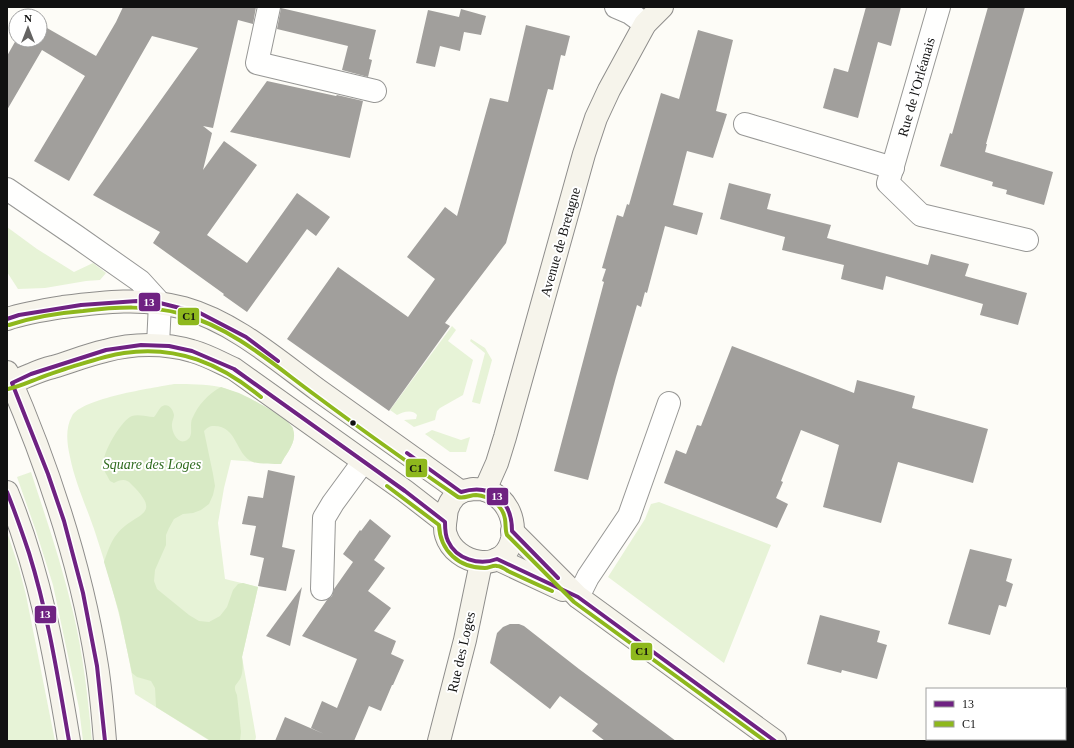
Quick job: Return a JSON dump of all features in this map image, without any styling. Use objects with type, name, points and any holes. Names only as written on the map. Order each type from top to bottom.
[{"type":"main road","name":"Avenue de Bretagne","points":[[484,490],[497,463],[505,437],[582,161],[596,118],[609,90],[645,24],[662,7]]},
{"type":"main road","points":[[7,319],[19,315],[81,305],[137,301],[160,303],[200,313],[246,337],[461,492]]},
{"type":"main road","points":[[105,741],[97,666],[83,593],[64,521],[48,474],[9,379],[31,374],[106,350],[141,345],[158,345],[192,351],[212,358],[234,370],[405,491],[445,522]]},
{"type":"main road","points":[[489,561],[504,553],[509,547],[512,539],[512,518],[502,500],[495,494],[484,490],[473,489],[461,492],[449,504],[446,512],[445,534],[453,548],[464,558],[489,561],[578,597]]},
{"type":"main road","points":[[7,492],[28,549],[46,618],[69,741]]},
{"type":"main road","points":[[512,531],[578,597],[775,741]]},
{"type":"main road","name":"Rue des Loges","points":[[439,741],[463,648],[489,561]]},
{"type":"street","points":[[269,7],[257,63],[376,91]]},
{"type":"street","points":[[616,7],[630,13],[645,24]]},
{"type":"street","name":"Rue de l'Orléanais","points":[[939,7],[888,183],[921,215],[1027,240]]},
{"type":"street","points":[[745,124],[893,168]]},
{"type":"street","points":[[7,189],[140,281],[160,303],[158,345]]},
{"type":"street","points":[[578,597],[588,577],[630,516],[669,403]]},
{"type":"street","points":[[322,589],[324,518],[332,503],[363,462]]},
{"type":"green space","points":[[7,227],[37,249],[74,272],[93,263],[106,273],[100,280],[45,288],[18,289],[7,272]]},
{"type":"green space","points":[[452,326],[456,330],[448,341],[473,360],[463,395],[440,408],[437,411],[435,420],[414,427],[404,420],[416,419],[417,415],[415,413],[407,412],[397,415],[390,410]]},
{"type":"green space","points":[[471,339],[485,348],[492,360],[480,404],[472,402],[485,353],[470,341]]},
{"type":"green space","name":"Square des Loges","points":[[174,384],[214,386],[237,393],[280,416],[288,422],[294,432],[293,442],[281,464],[231,460],[218,523],[225,579],[258,587],[242,657],[256,737],[255,741],[210,741],[135,694],[124,634],[114,594],[96,535],[75,477],[70,457],[67,441],[68,426],[72,416],[78,410],[103,399],[135,391]]},
{"type":"green space","name":"Square des Loges","points":[[221,387],[244,395],[268,408],[284,419],[293,428],[293,442],[281,464],[266,464],[253,462],[247,458],[228,431],[222,427],[211,426],[204,431],[215,486],[213,495],[209,504],[201,510],[183,514],[174,519],[166,535],[166,545],[155,570],[154,581],[157,589],[189,615],[199,621],[209,622],[220,616],[227,607],[233,590],[238,584],[243,583],[258,587],[242,657],[242,675],[235,687],[241,732],[240,741],[211,741],[156,707],[155,688],[151,681],[137,677],[132,673],[119,612],[104,562],[111,544],[117,534],[146,509],[146,503],[141,495],[129,482],[123,480],[114,483],[110,481],[103,467],[103,462],[108,447],[117,431],[132,416],[140,415],[154,417],[161,407],[167,405],[173,412],[174,416],[172,427],[175,436],[179,440],[185,441],[190,437],[191,422],[197,409],[208,397]]},
{"type":"green space","points":[[432,430],[461,440],[470,437],[466,452],[450,452],[425,434]]},
{"type":"green space","points":[[31,472],[69,594],[80,643],[92,741],[83,741],[79,708],[53,585],[17,477]]},
{"type":"green space","points":[[659,502],[771,545],[724,663],[608,577],[645,519],[651,504]]},
{"type":"green space","points":[[7,532],[26,595],[55,741],[7,741]]},
{"type":"building","points":[[123,7],[256,7],[253,24],[238,20],[213,128],[203,126],[212,133],[203,170],[224,141],[257,165],[207,235],[247,263],[297,193],[330,217],[316,236],[307,229],[247,312],[153,243],[160,232],[93,195],[198,48],[152,36],[69,181],[34,161],[85,76],[42,50],[7,110],[7,56],[12,48],[48,48],[48,29],[96,56]]},
{"type":"building","points":[[866,7],[901,7],[891,46],[878,42],[858,118],[823,108],[834,68],[848,72]]},
{"type":"building","points":[[988,7],[1025,7],[985,152],[1053,172],[1044,205],[1006,194],[1007,190],[992,186],[993,182],[940,166],[950,133],[952,134]]},
{"type":"building","points":[[281,8],[376,30],[369,59],[372,60],[368,77],[342,70],[348,46],[277,29]]},
{"type":"building","points":[[461,9],[486,16],[481,35],[464,32],[460,51],[440,46],[435,67],[416,63],[428,10],[459,17]]},
{"type":"building","points":[[526,25],[570,36],[565,56],[561,55],[553,90],[548,89],[506,243],[445,323],[450,326],[389,411],[287,339],[338,267],[408,317],[435,279],[407,257],[445,207],[457,216],[490,98],[508,102]]},
{"type":"building","points":[[698,30],[733,40],[716,111],[727,114],[713,158],[687,151],[673,205],[703,213],[697,235],[665,226],[647,293],[645,292],[641,307],[637,305],[588,480],[554,471],[604,282],[602,281],[606,269],[602,268],[617,215],[623,217],[627,204],[629,205],[661,93],[679,99]]},
{"type":"building","points":[[267,81],[363,101],[350,158],[230,132]]},
{"type":"building","points":[[729,183],[771,194],[767,209],[831,225],[827,238],[928,265],[931,254],[969,264],[965,276],[1027,293],[1018,325],[980,315],[983,304],[886,276],[883,290],[841,279],[844,265],[782,250],[785,237],[720,219]]},
{"type":"building","points":[[732,346],[854,393],[857,380],[915,396],[912,408],[988,429],[973,483],[898,462],[881,523],[823,507],[839,445],[801,430],[776,498],[788,504],[777,528],[664,483],[676,450],[686,454],[697,425],[701,426]]},
{"type":"building","points":[[268,470],[295,476],[282,547],[295,550],[286,591],[258,586],[264,558],[250,555],[256,526],[242,524],[248,496],[263,498]]},
{"type":"building","points":[[370,519],[391,536],[374,560],[385,568],[368,591],[391,608],[374,631],[396,641],[391,654],[404,660],[381,711],[369,706],[354,741],[275,741],[285,717],[324,734],[311,728],[322,701],[337,708],[357,659],[302,636],[327,600],[332,596],[334,589],[353,562],[343,554]]},
{"type":"building","points":[[970,549],[1012,559],[1006,581],[1013,584],[1006,607],[999,605],[990,635],[948,624]]},
{"type":"building","points":[[302,587],[290,646],[266,636]]},
{"type":"building","points":[[820,615],[880,631],[877,642],[887,645],[877,679],[842,670],[841,673],[807,664]]},
{"type":"building","points":[[510,624],[519,624],[524,626],[676,741],[605,741],[592,731],[598,724],[560,696],[550,709],[490,663],[497,633],[503,627]]},
{"type":"transit line","name":"13","points":[[7,319],[19,315],[81,305],[137,301],[160,303],[200,313],[246,337],[278,361]]},
{"type":"transit line","name":"C1","points":[[9,325],[55,314],[108,309],[145,308],[182,314],[219,328],[252,348],[368,434],[458,497],[462,498],[476,495],[486,497],[495,502],[504,514],[507,535],[574,602],[765,741]]},
{"type":"transit line","name":"13","points":[[105,741],[97,666],[83,593],[64,521],[48,474],[12,383],[31,374],[106,350],[141,345],[169,346],[192,351],[234,369],[405,491],[445,522],[448,541],[456,552],[476,561],[483,562],[497,559],[578,597],[775,741]]},
{"type":"transit line","name":"C1","points":[[8,389],[55,372],[102,358],[117,354],[143,351],[180,355],[214,366],[246,385],[261,397]]},
{"type":"transit line","name":"13","points":[[407,453],[461,492],[482,490],[498,496],[508,511],[512,531],[558,578]]},
{"type":"transit line","name":"C1","points":[[387,486],[439,525],[443,543],[447,550],[459,561],[476,567],[485,568],[500,566],[552,591]]},
{"type":"transit line","name":"13","points":[[7,492],[29,553],[42,599],[69,741]]}]
